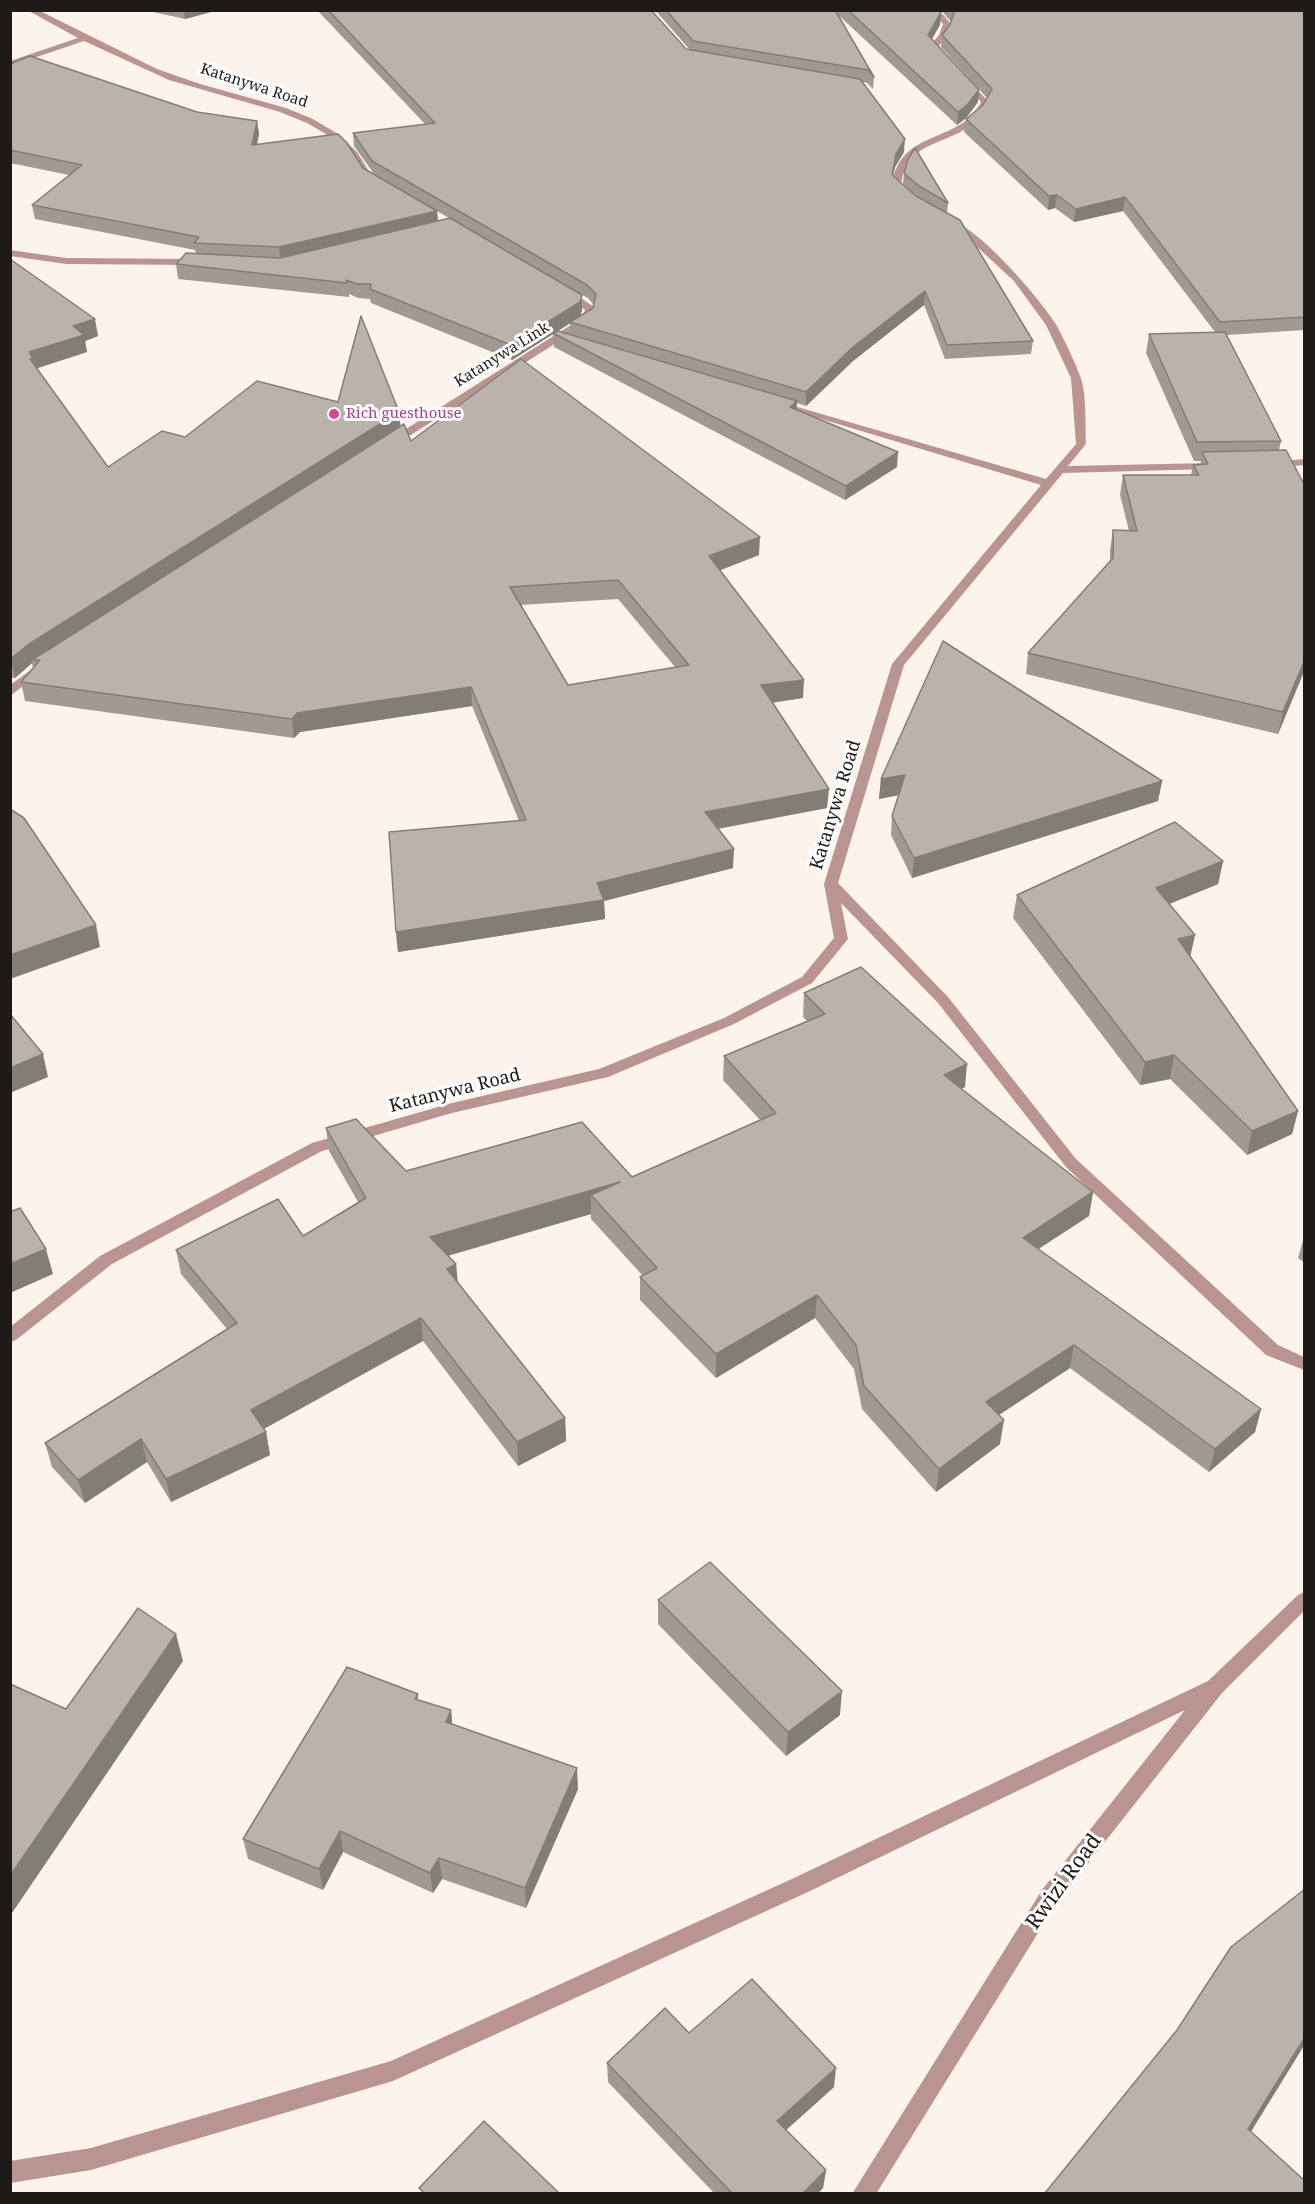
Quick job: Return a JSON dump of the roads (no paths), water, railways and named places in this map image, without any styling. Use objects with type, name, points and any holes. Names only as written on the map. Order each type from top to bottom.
[{"type":"street","name":"Katanywa Road","points":[[31,10],[171,78],[272,107],[317,124],[346,143],[362,162],[368,178],[387,188]]},
{"type":"street","points":[[917,206],[907,201],[896,185],[897,168],[908,146],[962,129],[983,113],[985,102],[933,47],[944,36],[947,24],[933,10]]},
{"type":"street","points":[[10,64],[86,38]]},
{"type":"street","name":"Katanywa Road","points":[[10,1336],[106,1260],[317,1147],[452,1108],[603,1073],[729,1021],[807,980],[841,939],[831,884],[898,664],[1081,444],[1076,378],[1051,325],[1017,279],[965,231],[936,216]]},
{"type":"street","points":[[10,253],[66,261],[206,263]]},
{"type":"street","name":"Katanywa Link","points":[[377,452],[562,340],[587,319],[590,309],[583,302],[553,284]]},
{"type":"street","points":[[769,402],[1048,483]]},
{"type":"street","points":[[1267,465],[1305,462]]},
{"type":"street","points":[[1058,470],[1222,465]]},
{"type":"street","points":[[10,692],[48,661]]},
{"type":"street","points":[[831,884],[943,1000],[1071,1162],[1272,1350],[1305,1364]]},
{"type":"street","name":"Rwizi Road","points":[[863,2193],[1049,1897],[1215,1687],[1305,1600]]},
{"type":"street","points":[[10,2172],[91,2159],[393,2071],[812,1880],[1215,1687]]},
{"type":"place","name":"Rich guesthouse","points":[[334,414]]}]
